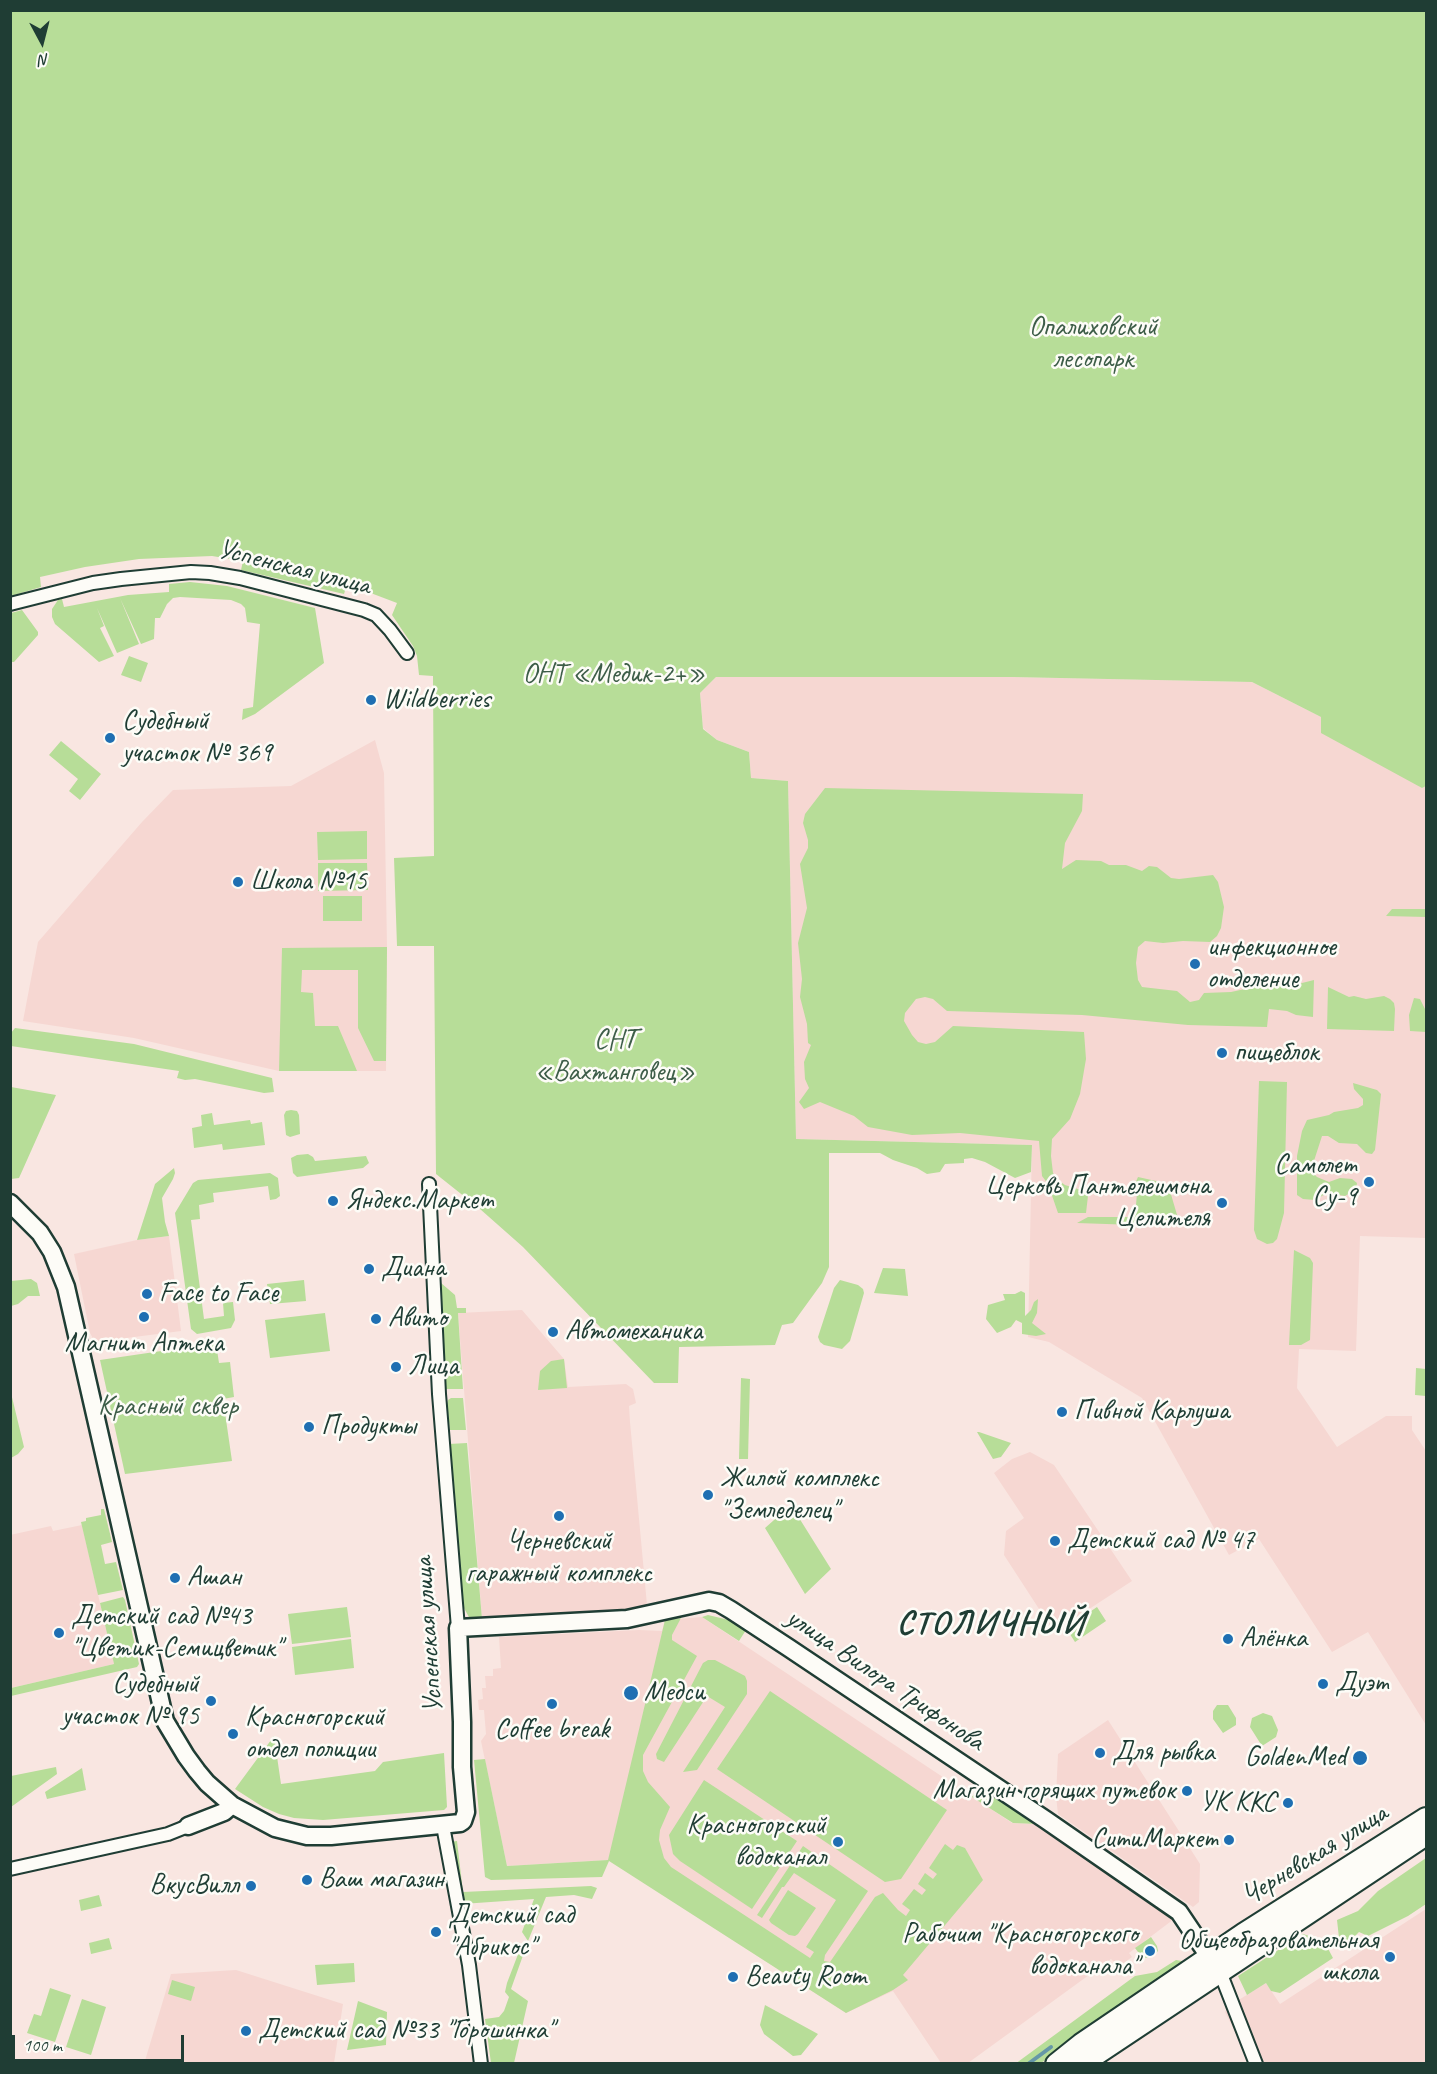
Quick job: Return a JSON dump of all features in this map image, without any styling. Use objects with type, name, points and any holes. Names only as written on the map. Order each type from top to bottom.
[{"type":"main road","name":"Черневская улица","points":[[1082,2064],[1215,1965],[1426,1818]]},
{"type":"main road","name":"Черневская улица","points":[[1056,2064],[1081,2044],[1215,1965],[1426,1835]]},
{"type":"street","name":"Успенская улица","points":[[10,604],[53,592],[121,579],[191,572],[210,573],[240,578],[364,610],[376,615],[407,653]]},
{"type":"street","name":"Успенская улица","points":[[429,1184],[439,1394],[458,1629],[461,1754],[466,1812],[460,1823],[443,1826]]},
{"type":"street","points":[[10,1203],[40,1233],[52,1252],[66,1287],[160,1706],[175,1740],[197,1771],[232,1805],[275,1828],[307,1836],[331,1836],[443,1826],[469,1965],[481,2064]]},
{"type":"street","name":"улица Вилора Трифонова","points":[[458,1629],[627,1619],[699,1602],[719,1603],[987,1780],[1179,1912],[1215,1965]]},
{"type":"street","points":[[10,1869],[168,1834],[224,1812],[232,1805]]},
{"type":"street","points":[[1215,1965],[1256,2064]]},
{"type":"shaded area","points":[[716,677],[1012,677],[1252,682],[1321,717],[1422,788],[1426,786],[1426,1238],[1360,1236],[1356,1351],[1299,1349],[1297,1388],[1337,1447],[1386,1416],[1412,1416],[1412,1430],[1426,1451],[1426,1725],[1368,1632],[1332,1652],[1259,1539],[1229,1555],[1142,1398],[1049,1342],[1028,1337],[1032,1145],[796,1139],[788,781],[751,778],[749,752],[717,740],[703,728],[700,693]]},
{"type":"shaded area","name":"Школа №15","points":[[375,740],[384,773],[387,947],[386,1071],[279,1071],[134,1038],[23,1021],[38,942],[142,822],[173,790],[291,786]]},
{"type":"shaded area","points":[[169,1236],[181,1331],[95,1342],[90,1333],[74,1254],[137,1240]]},
{"type":"shaded area","points":[[522,1310],[564,1359],[568,1387],[626,1384],[633,1389],[636,1403],[629,1406],[630,1422],[647,1605],[629,1610],[482,1619],[458,1313]]},
{"type":"shaded area","name":"Детский сад № 47","points":[[1030,1452],[1054,1465],[1132,1581],[1054,1632],[1004,1555],[1006,1531],[1024,1518],[994,1473],[1012,1459]]},
{"type":"shaded area","name":"Детский сад №43 \"Цветик-Семицветик\"","points":[[82,1525],[114,1664],[11,1688],[10,1535],[51,1526],[53,1531]]},
{"type":"shaded area","name":"Красногорский водоканал","points":[[702,1617],[1012,1823],[1037,1824],[1174,1919],[1129,1953],[1132,1957],[1121,1965],[1119,1961],[1115,1963],[1111,1959],[968,2063],[941,2063],[893,1991],[846,2013],[609,1860],[507,1866],[481,1741],[486,1734],[484,1710],[479,1710],[478,1700],[483,1699],[482,1688],[486,1688],[485,1676],[493,1676],[493,1669],[501,1668],[499,1637],[639,1630],[662,1631],[665,1620]]},
{"type":"shaded area","points":[[1108,1720],[1200,1864],[1199,1902],[1193,1907],[1058,1814],[1056,1796],[1058,1754]]},
{"type":"shaded area","name":"Общеобразовательная школа","points":[[1426,1909],[1426,2063],[1251,2063],[1225,2012],[1229,2006],[1266,1983],[1280,2004]]},
{"type":"shaded area","name":"Детский сад №33 \"Горошинка\"","points":[[236,1970],[343,2004],[334,2063],[144,2064],[171,1974]]},
{"type":"green space","name":"Опалиховский лесопарк","points":[[11,10],[1426,11],[1426,786],[1422,788],[1321,733],[1321,717],[1252,682],[1012,677],[716,677],[700,693],[703,729],[717,740],[749,752],[751,778],[788,781],[796,1139],[1032,1145],[1031,1172],[1015,1178],[985,1162],[972,1158],[964,1159],[964,1163],[945,1164],[940,1172],[927,1174],[880,1153],[829,1153],[829,1267],[822,1283],[793,1323],[782,1325],[775,1345],[679,1347],[678,1383],[654,1383],[523,1247],[436,1174],[434,946],[397,946],[394,858],[434,856],[433,676],[419,675],[417,656],[413,646],[392,615],[397,603],[347,584],[344,594],[241,570],[243,561],[212,556],[139,559],[85,567],[40,577],[41,587],[11,596]]},
{"type":"green space","points":[[190,582],[227,586],[315,608],[324,663],[255,714],[242,720],[243,709],[253,707],[260,624],[247,622],[245,608],[241,604],[231,600],[173,598],[160,618],[155,618],[154,639],[141,644],[120,598],[139,644],[117,653],[97,608],[104,626],[100,628],[114,656],[99,662],[55,624],[52,617],[52,609],[58,600],[62,599],[64,607],[128,595],[169,592],[169,584]]},
{"type":"green space","points":[[22,610],[38,635],[14,662],[11,662],[11,613]]},
{"type":"green space","points":[[129,656],[148,663],[141,682],[121,675]]},
{"type":"green space","points":[[61,741],[101,774],[80,800],[69,791],[78,779],[49,755]]},
{"type":"green space","points":[[825,788],[1083,794],[1082,811],[1065,843],[1062,869],[1076,860],[1101,861],[1109,865],[1126,865],[1142,871],[1149,866],[1157,867],[1171,878],[1179,879],[1213,875],[1218,882],[1224,907],[1221,928],[1217,936],[1210,942],[1145,941],[1138,947],[1136,963],[1138,980],[1142,987],[1177,991],[1190,1002],[1199,1000],[1204,993],[1231,992],[1254,987],[1265,975],[1298,984],[1314,980],[1313,1017],[1269,1009],[1267,1027],[1188,1025],[1082,1015],[947,1011],[933,999],[925,997],[916,999],[905,1013],[904,1021],[918,1042],[926,1044],[935,1042],[953,1026],[1084,1032],[1086,1059],[1080,1094],[1070,1119],[1052,1139],[1051,1156],[1053,1173],[1058,1180],[1081,1190],[1088,1196],[1086,1213],[1058,1213],[1048,1184],[1042,1176],[1039,1141],[960,1133],[912,1135],[868,1127],[854,1116],[820,1102],[804,1109],[799,1102],[809,1088],[805,1079],[804,1062],[811,1045],[808,1043],[807,1024],[800,997],[802,979],[798,943],[807,908],[800,864],[808,848],[803,823],[805,814]]},
{"type":"green space","points":[[367,831],[367,859],[318,860],[317,832]]},
{"type":"green space","points":[[318,863],[367,863],[368,890],[318,891]]},
{"type":"green space","points":[[323,896],[362,896],[362,921],[323,921]]},
{"type":"green space","points":[[1426,903],[1426,917],[1386,916],[1392,909],[1425,909]]},
{"type":"green space","points":[[387,947],[386,1061],[374,1061],[358,1028],[358,970],[302,970],[301,992],[313,993],[315,1026],[338,1026],[357,1071],[279,1071],[282,948]]},
{"type":"green space","points":[[1328,987],[1349,997],[1366,999],[1384,996],[1390,999],[1395,1009],[1394,1031],[1327,1029]]},
{"type":"green space","points":[[1414,998],[1420,999],[1426,1011],[1426,1032],[1410,1031],[1409,1015]]},
{"type":"green space","points":[[15,1028],[134,1044],[272,1078],[274,1092],[264,1093],[195,1079],[185,1080],[177,1078],[179,1071],[11,1046],[11,1033]]},
{"type":"green space","points":[[1259,1081],[1287,1082],[1284,1213],[1277,1239],[1267,1244],[1257,1239],[1254,1230]]},
{"type":"green space","points":[[1353,1083],[1377,1090],[1381,1094],[1375,1150],[1372,1154],[1366,1153],[1357,1144],[1339,1143],[1328,1136],[1322,1136],[1312,1167],[1313,1173],[1329,1182],[1340,1178],[1352,1179],[1357,1183],[1356,1189],[1345,1196],[1327,1193],[1315,1200],[1303,1199],[1297,1195],[1297,1156],[1302,1131],[1307,1120],[1363,1105],[1363,1099],[1354,1089]]},
{"type":"green space","points":[[11,1087],[56,1095],[19,1178],[11,1179]]},
{"type":"green space","points":[[286,1111],[297,1111],[299,1115],[300,1134],[290,1137],[286,1135],[284,1115]]},
{"type":"green space","points":[[212,1113],[214,1125],[250,1120],[251,1124],[262,1122],[265,1145],[223,1150],[222,1144],[194,1148],[192,1128],[202,1126],[201,1115]]},
{"type":"green space","points":[[308,1154],[315,1161],[366,1156],[369,1163],[363,1168],[297,1177],[293,1173],[291,1158]]},
{"type":"green space","points":[[174,1168],[173,1179],[162,1198],[169,1236],[137,1240],[155,1184]]},
{"type":"green space","points":[[270,1173],[278,1178],[280,1196],[276,1199],[270,1200],[268,1186],[213,1193],[214,1202],[199,1205],[200,1219],[191,1220],[204,1319],[224,1316],[223,1303],[233,1302],[235,1320],[231,1328],[197,1334],[191,1329],[175,1213],[193,1183],[198,1180]]},
{"type":"green space","points":[[1138,1177],[1156,1181],[1170,1191],[1180,1225],[1077,1223],[1088,1217],[1135,1217],[1137,1193],[1134,1186]]},
{"type":"green space","points":[[1294,1250],[1310,1258],[1313,1263],[1310,1340],[1301,1345],[1289,1345]]},
{"type":"green space","points":[[883,1268],[905,1269],[908,1296],[874,1293]]},
{"type":"green space","points":[[31,1279],[37,1283],[40,1296],[28,1296],[18,1304],[11,1306],[11,1281]]},
{"type":"green space","points":[[304,1280],[306,1301],[270,1304],[267,1284]]},
{"type":"green space","points":[[840,1280],[858,1285],[864,1293],[850,1341],[842,1349],[824,1345],[818,1337],[834,1288]]},
{"type":"green space","points":[[441,1283],[455,1295],[457,1308],[466,1308],[466,1313],[458,1313],[463,1389],[446,1389]]},
{"type":"green space","points":[[1021,1291],[1025,1293],[1025,1316],[1038,1299],[1037,1313],[1032,1323],[1046,1334],[1036,1336],[1022,1334],[1022,1323],[1016,1320],[1011,1327],[997,1333],[986,1319],[988,1305],[1005,1300],[1003,1294],[1015,1294]]},
{"type":"green space","points":[[325,1313],[330,1351],[270,1358],[265,1320]]},
{"type":"green space","name":"Красный сквер","points":[[216,1343],[219,1363],[230,1362],[234,1397],[223,1399],[232,1461],[125,1474],[100,1360]]},
{"type":"green space","points":[[564,1359],[567,1388],[538,1390],[540,1371],[551,1361]]},
{"type":"green space","points":[[1416,1368],[1426,1369],[1426,1396],[1415,1395]]},
{"type":"green space","points":[[741,1378],[750,1379],[748,1459],[739,1459]]},
{"type":"green space","points":[[11,1393],[24,1447],[11,1458]]},
{"type":"green space","points":[[451,1398],[463,1398],[466,1430],[450,1430],[447,1404]]},
{"type":"green space","points":[[977,1432],[1011,1443],[1001,1457],[993,1459]]},
{"type":"green space","points":[[467,1443],[482,1619],[470,1619],[459,1599],[449,1444]]},
{"type":"green space","points":[[791,1505],[831,1569],[805,1594],[765,1528]]},
{"type":"green space","points":[[101,1509],[104,1509],[112,1542],[101,1545],[105,1564],[116,1562],[123,1590],[98,1595],[81,1522],[86,1521],[86,1518],[101,1515]]},
{"type":"green space","points":[[123,1597],[139,1664],[137,1667],[11,1696],[11,1688],[114,1664],[100,1603]]},
{"type":"green space","points":[[347,1607],[351,1637],[292,1644],[288,1614]]},
{"type":"green space","points":[[1097,1607],[1106,1621],[1075,1642],[1066,1628]]},
{"type":"green space","points":[[708,1615],[729,1620],[746,1630],[739,1641],[702,1617]]},
{"type":"green space","points":[[681,1618],[672,1635],[672,1640],[697,1656],[643,1755],[643,1771],[648,1782],[670,1807],[660,1830],[659,1840],[664,1858],[671,1867],[810,1958],[814,1952],[806,1947],[836,1900],[794,1873],[762,1918],[757,1915],[803,1846],[868,1891],[825,1955],[824,1961],[830,1962],[875,1897],[883,1893],[906,1916],[910,1910],[902,1904],[914,1889],[922,1895],[926,1890],[918,1884],[925,1873],[933,1879],[937,1874],[929,1868],[945,1844],[953,1850],[957,1845],[965,1848],[983,1880],[903,1975],[908,1980],[893,1990],[846,2013],[609,1861],[602,1877],[491,1880],[485,1877],[474,1760],[485,1759],[507,1866],[608,1860],[665,1620]]},
{"type":"green space","points":[[351,1639],[354,1668],[295,1675],[292,1647]]},
{"type":"green space","points":[[715,1660],[745,1676],[747,1694],[697,1770],[683,1772],[725,1707],[707,1696],[664,1762],[657,1759],[656,1754],[703,1663]]},
{"type":"green space","points":[[770,1691],[947,1810],[901,1879],[885,1882],[717,1769]]},
{"type":"green space","points":[[1217,1705],[1228,1705],[1236,1718],[1236,1725],[1223,1733],[1213,1719],[1213,1711]]},
{"type":"green space","points":[[1263,1713],[1272,1716],[1278,1730],[1276,1737],[1262,1746],[1250,1727],[1252,1718]]},
{"type":"green space","points":[[274,1736],[281,1784],[375,1771],[383,1762],[444,1753],[447,1807],[444,1810],[323,1820],[294,1818],[279,1814],[263,1807],[235,1789]]},
{"type":"green space","points":[[56,1767],[57,1774],[11,1807],[11,1776]]},
{"type":"green space","points":[[82,1768],[86,1790],[47,1799],[45,1792]]},
{"type":"green space","points":[[704,1780],[797,1841],[752,1909],[673,1854],[669,1835]]},
{"type":"green space","points":[[980,1787],[1037,1824],[1013,1823],[972,1797]]},
{"type":"green space","points":[[457,1841],[463,1892],[591,1886],[597,1888],[592,1899],[574,1895],[546,1897],[528,1941],[522,1932],[534,1899],[462,1904],[449,1842]]},
{"type":"green space","points":[[1426,1858],[1426,1904],[1408,1916],[1368,1936],[1359,1932],[1346,1945],[1339,1938],[1337,1920],[1358,1911],[1378,1891]]},
{"type":"green space","points":[[788,1890],[816,1908],[795,1936],[789,1935],[769,1920]]},
{"type":"green space","points":[[99,1895],[102,1906],[81,1911],[79,1900]]},
{"type":"green space","points":[[1303,1934],[1324,1941],[1333,1958],[1280,1993],[1271,1991],[1266,1983],[1247,1995],[1238,1976]]},
{"type":"green space","points":[[1151,1937],[1158,1951],[1153,1956],[1145,1958],[1135,1948]]},
{"type":"green space","points":[[109,1938],[112,1949],[91,1954],[89,1943]]},
{"type":"green space","points":[[526,1947],[511,1989],[528,2001],[514,2063],[491,2063],[485,2019],[499,2017],[504,2011],[509,1997],[505,1992],[507,1983],[520,1949]]},
{"type":"green space","points":[[1176,1960],[1182,1961],[1185,1966],[1041,2063],[1015,2064],[1135,1976],[1157,1972]]},
{"type":"green space","points":[[354,1963],[355,1982],[317,1985],[315,1965]]},
{"type":"green space","points":[[172,1980],[195,1987],[191,2001],[168,1994]]},
{"type":"green space","points":[[50,1988],[71,1995],[55,2042],[27,2033],[34,2014],[41,2016]]},
{"type":"green space","points":[[82,1999],[106,2007],[91,2055],[66,2047]]},
{"type":"green space","points":[[358,2001],[387,2012],[386,2045],[347,2050]]},
{"type":"green space","points":[[765,2005],[818,2034],[801,2055],[793,2056],[764,2034],[760,2025]]},
{"type":"waterway","points":[[1028,2064],[1051,2047]]},
{"type":"place","name":"Wildberries","points":[[371,700]]},
{"type":"place","name":"Судебный участок № 369","points":[[110,738]]},
{"type":"place","name":"Школа №15","points":[[238,882]]},
{"type":"place","name":"инфекционное отделение","points":[[1195,964]]},
{"type":"place","name":"пищеблок","points":[[1222,1053]]},
{"type":"place","name":"Самолет Су-9","points":[[1369,1182]]},
{"type":"place","name":"Яндекс.Маркет","points":[[333,1201]]},
{"type":"place","name":"Церковь Пантелеимона Целителя","points":[[1222,1203]]},
{"type":"place","name":"Диана","points":[[369,1269]]},
{"type":"place","name":"Face to Face","points":[[147,1294]]},
{"type":"place","name":"Магнит Аптека","points":[[144,1317]]},
{"type":"place","name":"Авито","points":[[376,1319]]},
{"type":"place","name":"Автомеханика","points":[[553,1332]]},
{"type":"place","name":"Лица","points":[[396,1367]]},
{"type":"place","name":"Пивной Карлуша","points":[[1062,1412]]},
{"type":"place","name":"Продукты","points":[[309,1427]]},
{"type":"place","name":"Жилой комплекс \"Земледелец\"","points":[[708,1495]]},
{"type":"place","name":"Черневский гаражный комплекс","points":[[559,1516]]},
{"type":"place","name":"Детский сад № 47","points":[[1055,1541]]},
{"type":"place","name":"Ашан","points":[[175,1578]]},
{"type":"place","name":"Детский сад №43 \"Цветик-Семицветик\"","points":[[59,1633]]},
{"type":"place","name":"Алёнка","points":[[1228,1639]]},
{"type":"place","name":"Дуэт","points":[[1323,1684]]},
{"type":"place","name":"Медси","points":[[631,1693]]},
{"type":"place","name":"Судебный участок № 95","points":[[211,1701]]},
{"type":"place","name":"Coffee break","points":[[552,1704]]},
{"type":"place","name":"Красногорский отдел полиции","points":[[233,1734]]},
{"type":"place","name":"Для рывка","points":[[1100,1753]]},
{"type":"place","name":"GoldenMed","points":[[1360,1758]]},
{"type":"place","name":"Магазин горящих путевок","points":[[1187,1791]]},
{"type":"place","name":"УК ККС","points":[[1288,1803]]},
{"type":"place","name":"СитиМаркет","points":[[1229,1840]]},
{"type":"place","name":"Красногорский водоканал","points":[[838,1842]]},
{"type":"place","name":"Ваш магазин","points":[[307,1880]]},
{"type":"place","name":"ВкусВилл","points":[[251,1886]]},
{"type":"place","name":"Детский сад \"Абрикос\"","points":[[436,1932]]},
{"type":"place","name":"Рабочим \"Красногорского водоканала\"","points":[[1150,1951]]},
{"type":"place","name":"Общеобразовательная школа","points":[[1390,1957]]},
{"type":"place","name":"Beauty Room","points":[[733,1977]]},
{"type":"place","name":"Детский сад №33 \"Горошинка\"","points":[[246,2031]]},
{"type":"district","name":"СТОЛИЧНЫЙ","points":[[991,1624]]},
{"type":"park label","name":"ОНТ «Медик-2+»","points":[[614,675]]},
{"type":"park label","name":"СНТ «Вахтанговец»","points":[[615,1057]]}]
